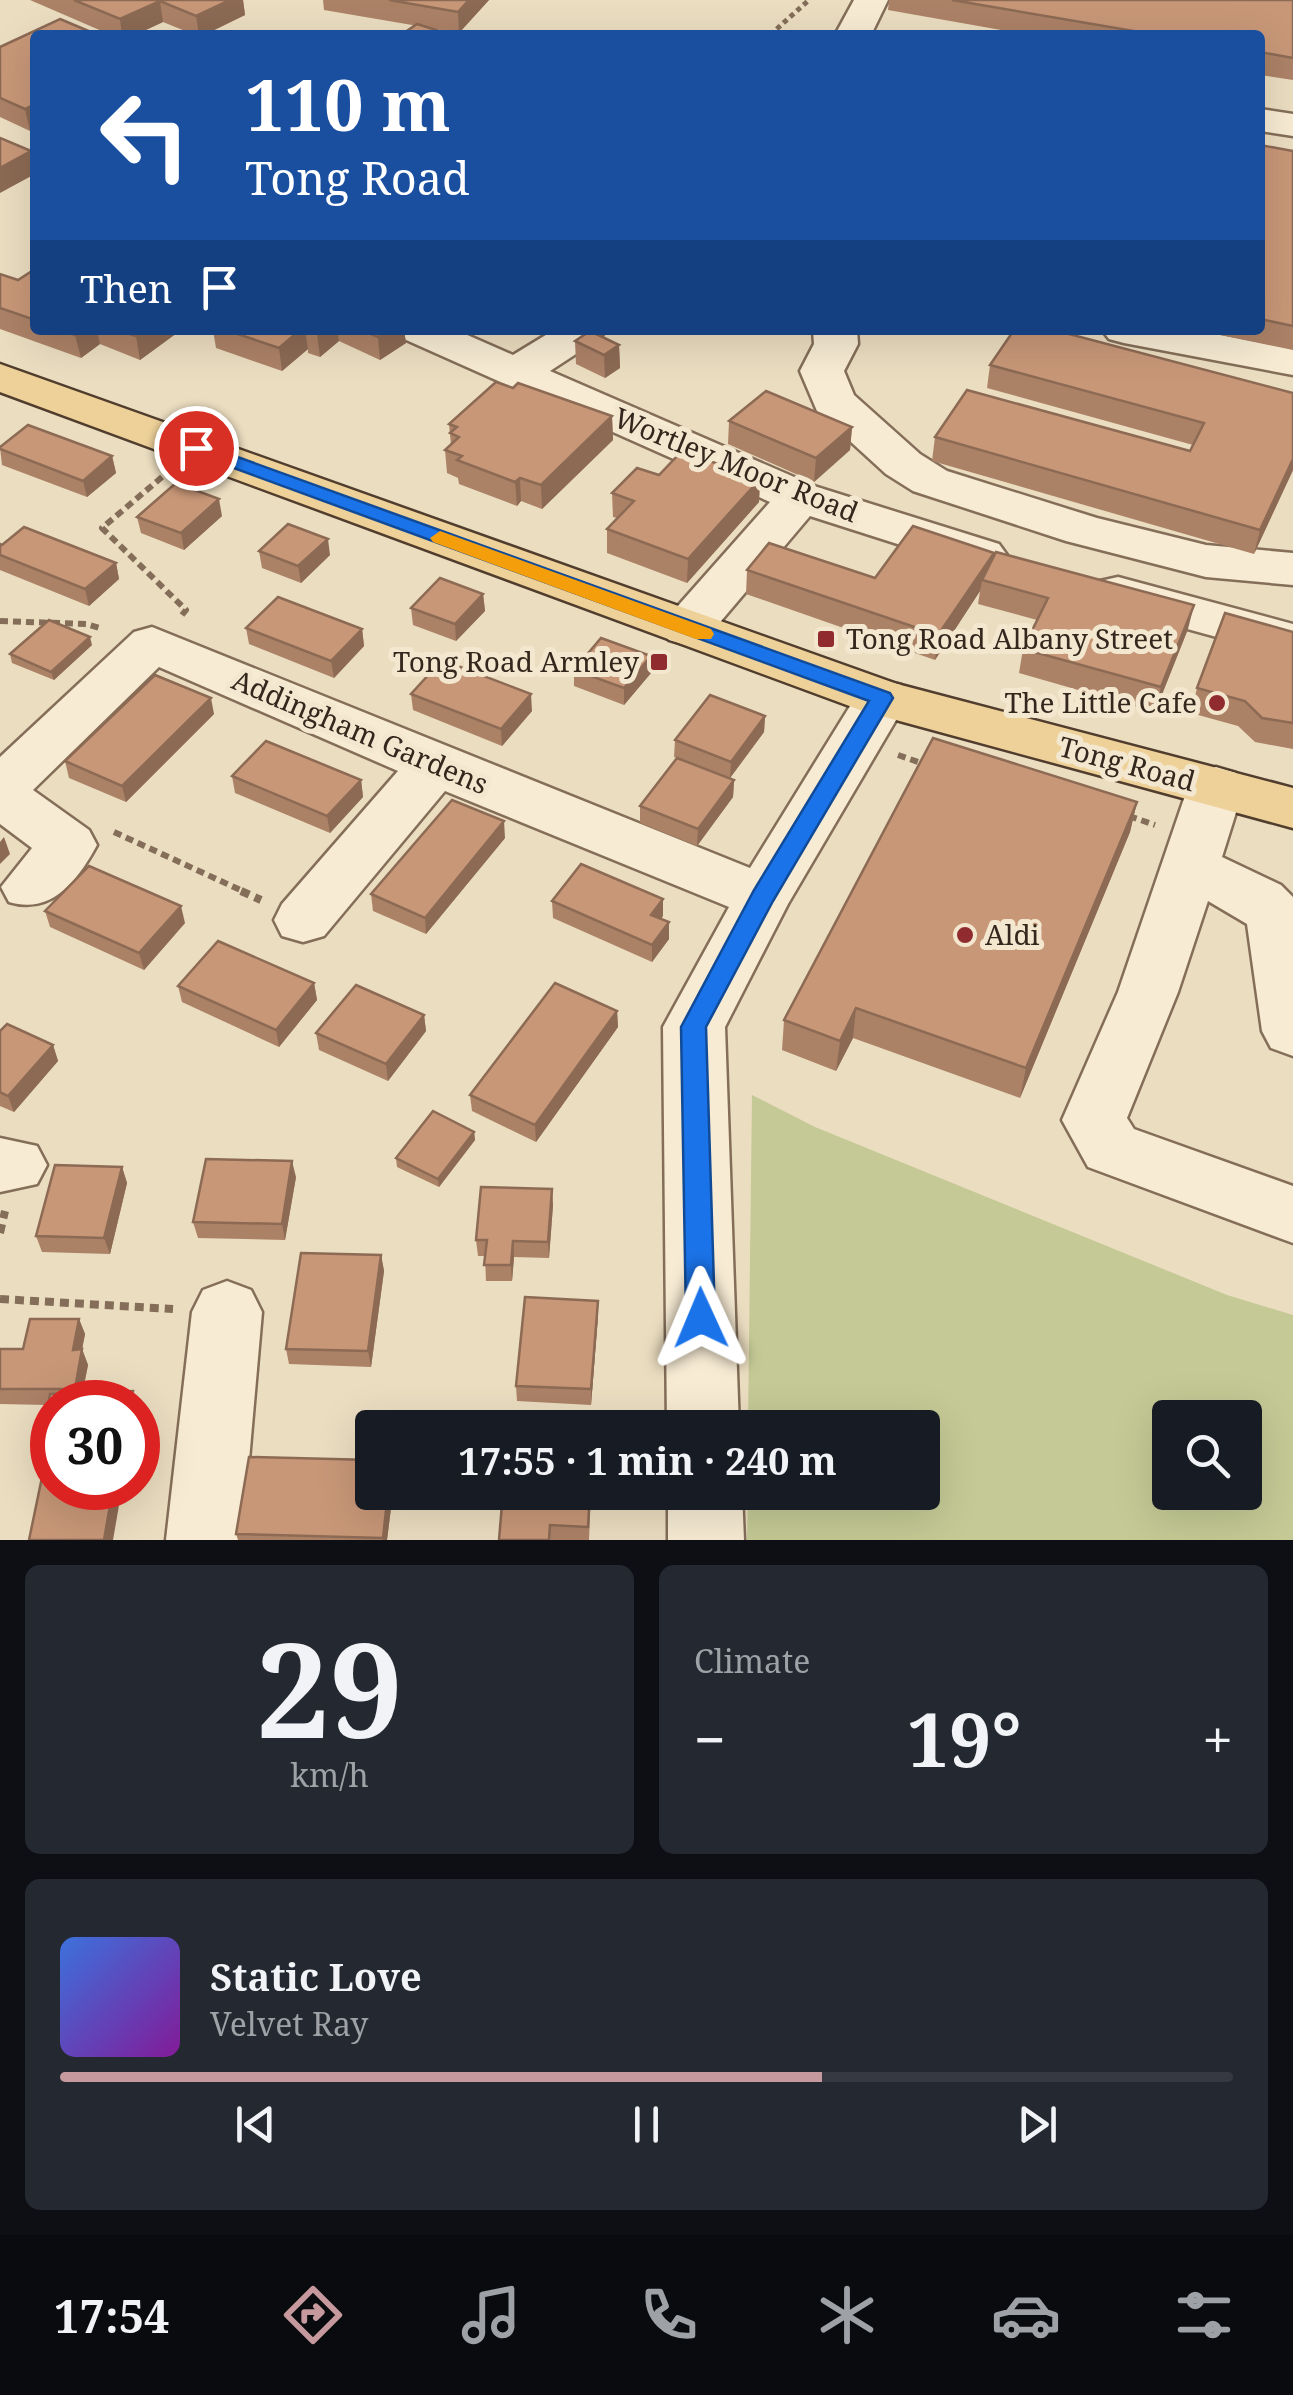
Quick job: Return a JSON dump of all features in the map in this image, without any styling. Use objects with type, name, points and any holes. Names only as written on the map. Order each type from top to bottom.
[{"type":"main road","name":"Tong Road","points":[[0,377],[687,628],[869,720],[1202,831],[1293,808]]},
{"type":"street","points":[[856,30],[872,0]]},
{"type":"street","points":[[1265,121],[1293,125]]},
{"type":"street","name":"Wortley Moor Road","points":[[432,335],[800,496],[1028,568]]},
{"type":"street","points":[[517,372],[576,335]]},
{"type":"street","points":[[835,335],[836,344],[822,371],[833,401],[902,464],[930,481],[1083,530],[1206,561],[1293,569]]},
{"type":"street","points":[[1150,335],[1293,362]]},
{"type":"street","points":[[687,628],[800,496]]},
{"type":"street","points":[[1082,583],[1293,641]]},
{"type":"street","points":[[30,887],[69,845],[0,792],[152,644]]},
{"type":"street","name":"Addingham Gardens","points":[[152,644],[435,765],[762,897]]},
{"type":"street","points":[[704,1410],[694,1027],[762,897],[869,720]]},
{"type":"street","points":[[303,920],[435,765]]},
{"type":"street","points":[[1202,831],[1274,915],[1293,1032]]},
{"type":"street","points":[[1202,831],[1148,992],[1094,1120],[1112,1148],[1293,1216]]},
{"type":"street","points":[[204,1540],[227,1312]]},
{"type":"street","points":[[705,1510],[706,1540]]},
{"type":"path","points":[[776,30],[809,0]]},
{"type":"path","points":[[0,621],[86,624],[152,644],[186,610],[102,528],[196,448]]},
{"type":"path","points":[[869,720],[933,766]]},
{"type":"path","points":[[1124,815],[1202,831]]},
{"type":"path","points":[[69,845],[105,828],[303,920]]},
{"type":"path","points":[[0,1299],[227,1312]]},
{"type":"green space","points":[[752,1095],[815,1127],[1227,1295],[1293,1315],[1293,1540],[747,1540],[748,1510],[940,1510],[940,1410],[748,1410]]},
{"type":"building","points":[[74,0],[230,0],[196,16],[160,1],[120,19]]},
{"type":"building","points":[[389,0],[469,0],[458,12]]},
{"type":"building","points":[[952,0],[1293,0],[1293,58],[1265,53],[1265,30],[1128,30]]},
{"type":"building","points":[[60,19],[86,30],[36,30]]},
{"type":"building","points":[[417,24],[436,30],[408,30]]},
{"type":"building","points":[[30,33],[30,106],[25,109],[0,98],[0,47]]},
{"type":"building","points":[[0,138],[30,151],[30,152],[0,168]]},
{"type":"building","points":[[1265,146],[1293,151],[1293,326],[1265,320]]},
{"type":"building","points":[[30,272],[30,318],[0,308],[0,274],[18,280]]},
{"type":"building","points":[[241,335],[294,335],[279,348]]},
{"type":"building","points":[[584,335],[598,335],[619,345],[604,355],[575,341]]},
{"type":"building","points":[[1011,335],[1073,335],[1293,393],[1293,459],[1260,530],[935,437],[967,390],[1190,451],[1204,423],[990,365]]},
{"type":"building","points":[[496,382],[513,388],[518,383],[612,416],[541,485],[520,478],[515,482],[457,460],[462,456],[445,450],[459,437],[450,433],[457,427],[449,424]]},
{"type":"building","points":[[766,391],[852,427],[816,458],[729,421]]},
{"type":"building","points":[[28,425],[112,456],[83,481],[0,449]]},
{"type":"building","points":[[682,451],[760,479],[688,559],[607,529],[634,501],[612,493],[637,468],[659,475]]},
{"type":"building","points":[[176,483],[219,499],[181,533],[137,517]]},
{"type":"building","points":[[288,524],[328,539],[298,566],[259,551]]},
{"type":"building","points":[[913,526],[994,553],[938,635],[747,570],[769,543],[875,578]]},
{"type":"building","points":[[24,527],[116,563],[85,589],[0,555],[0,544]]},
{"type":"building","points":[[996,552],[1194,605],[1161,687],[1023,649],[1048,598],[982,580]]},
{"type":"building","points":[[440,578],[483,594],[455,624],[411,608]]},
{"type":"building","points":[[278,597],[362,629],[331,661],[246,628]]},
{"type":"building","points":[[1225,613],[1293,632],[1293,723],[1262,718],[1245,701],[1197,688]]},
{"type":"building","points":[[49,620],[90,637],[51,672],[10,654]]},
{"type":"building","points":[[601,638],[651,656],[624,688],[574,670]]},
{"type":"building","points":[[442,660],[531,694],[501,729],[411,694]]},
{"type":"building","points":[[155,675],[211,698],[122,786],[65,761]]},
{"type":"building","points":[[710,695],[765,716],[731,762],[675,740]]},
{"type":"building","name":"Aldi","points":[[933,738],[1137,802],[1026,1068],[856,1008],[840,1041],[784,1020]]},
{"type":"building","points":[[266,741],[361,780],[327,816],[232,776]]},
{"type":"building","points":[[677,758],[734,780],[698,829],[640,806]]},
{"type":"building","points":[[452,800],[504,821],[425,918],[371,894]]},
{"type":"building","points":[[581,864],[663,899],[651,915],[669,922],[652,945],[552,901]]},
{"type":"building","points":[[89,866],[181,906],[139,953],[45,911]]},
{"type":"building","points":[[218,941],[314,983],[276,1030],[178,986]]},
{"type":"building","points":[[555,983],[617,1011],[535,1125],[470,1095]]},
{"type":"building","points":[[356,985],[424,1015],[386,1064],[316,1033]]},
{"type":"building","points":[[7,1024],[53,1045],[8,1096],[0,1092],[0,1031]]},
{"type":"building","points":[[433,1111],[474,1132],[438,1179],[396,1158]]},
{"type":"building","points":[[206,1159],[292,1161],[282,1224],[193,1222]]},
{"type":"building","points":[[55,1165],[122,1167],[104,1238],[36,1236]]},
{"type":"building","points":[[481,1187],[552,1189],[548,1242],[513,1241],[511,1265],[484,1265],[487,1240],[476,1240]]},
{"type":"building","points":[[301,1253],[381,1255],[368,1351],[286,1349]]},
{"type":"building","points":[[525,1297],[598,1301],[591,1389],[516,1386]]},
{"type":"building","points":[[30,1319],[79,1319],[73,1350],[82,1349],[77,1380],[30,1380],[30,1389],[0,1389],[0,1349],[23,1349]]},
{"type":"building","points":[[249,1457],[355,1460],[355,1510],[386,1510],[383,1538],[236,1534]]},
{"type":"building","points":[[35,1510],[109,1510],[104,1540],[29,1540]]},
{"type":"building","points":[[502,1510],[589,1510],[588,1527],[550,1525],[549,1540],[499,1540]]},
{"type":"slow traffic","points":[[440,538],[704,634]]},
{"type":"place","name":"Tong Road Albany Street","points":[[826,639]]},
{"type":"place","name":"Tong Road Armley","points":[[659,662]]},
{"type":"place","name":"The Little Cafe","points":[[1217,703]]},
{"type":"place","name":"Aldi","points":[[965,935]]},
{"type":"route","points":[[196,448],[882,698],[762,897],[694,1027],[701,1318]]}]
